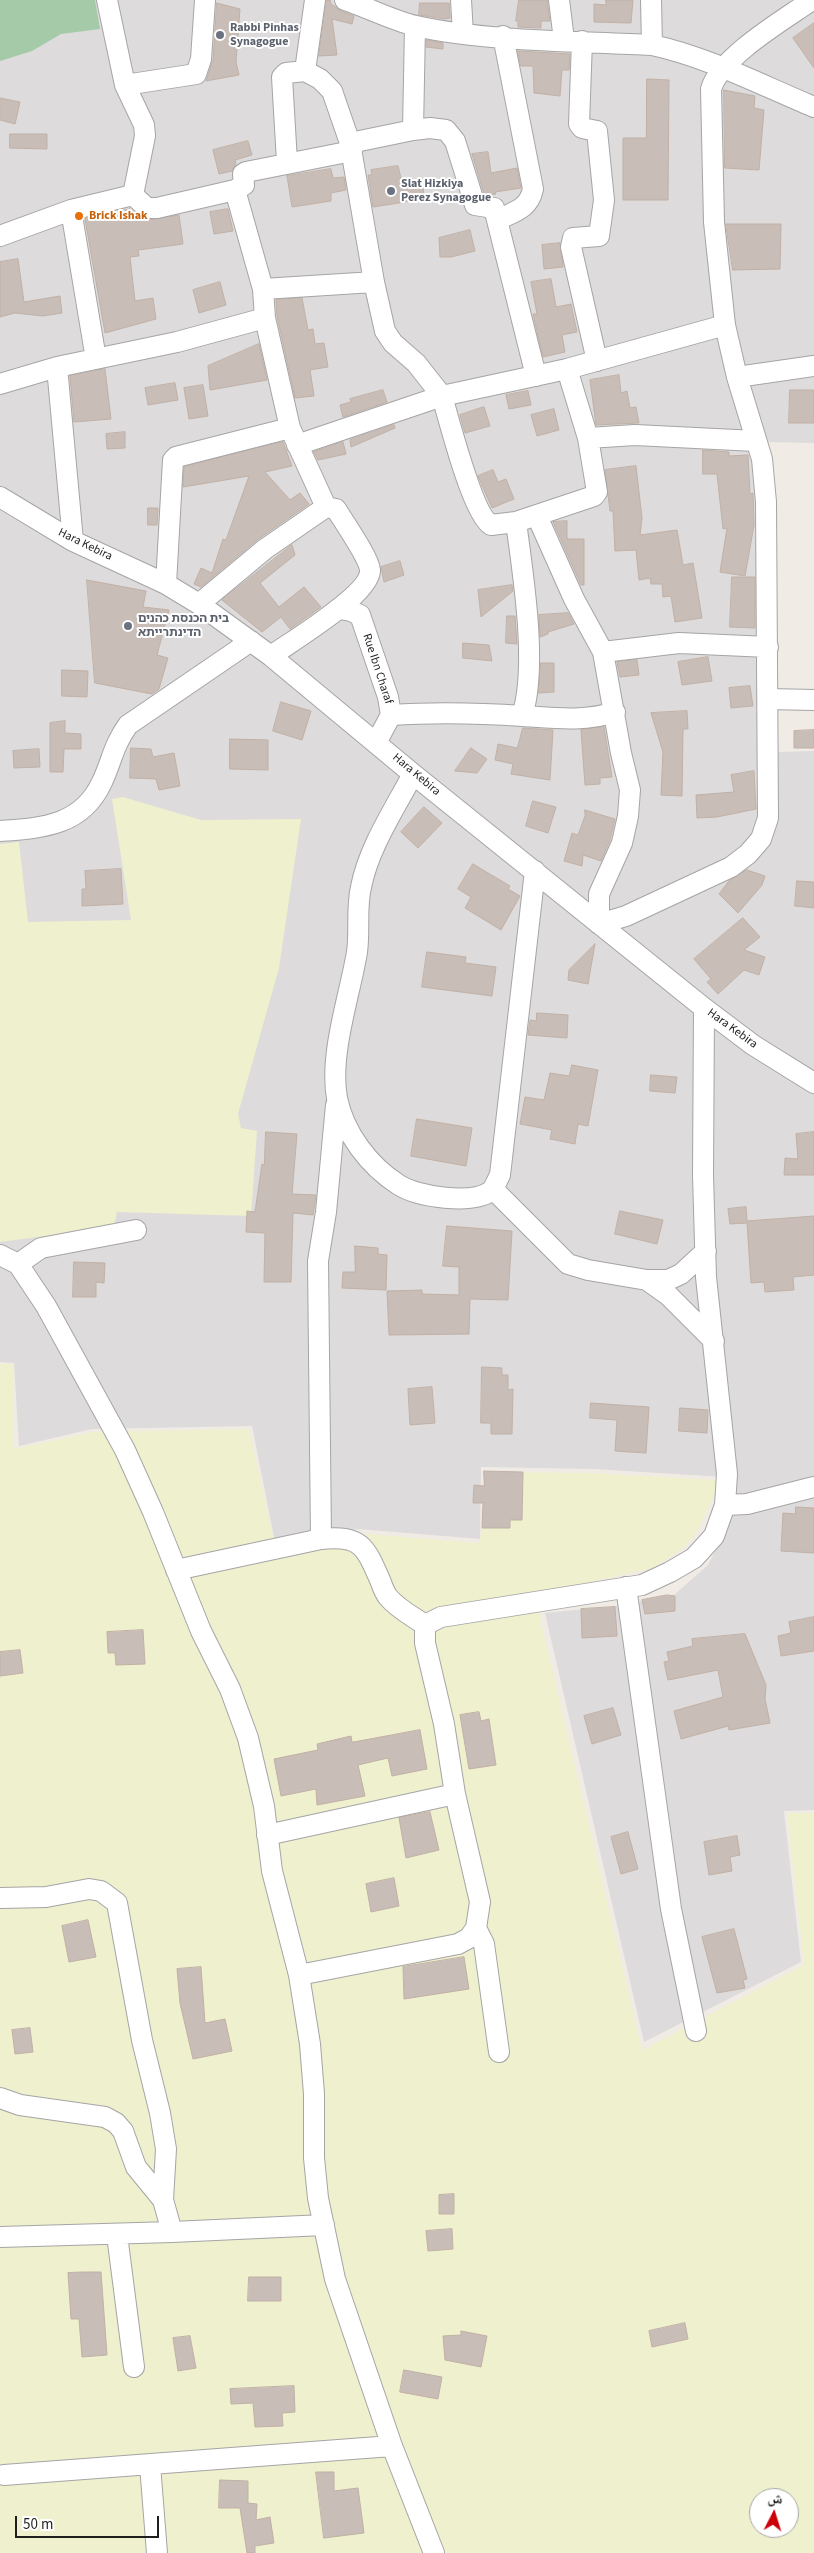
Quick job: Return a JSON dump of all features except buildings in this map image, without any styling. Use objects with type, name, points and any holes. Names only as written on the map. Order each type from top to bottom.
[{"type":"street","points":[[107,0],[125,85],[142,116],[145,136],[133,195]]},
{"type":"street","points":[[125,85],[196,74],[201,59],[205,0]]},
{"type":"street","points":[[304,71],[315,0]]},
{"type":"street","points":[[345,0],[378,14],[415,26],[462,34],[652,45],[672,49],[724,68],[814,107]]},
{"type":"street","points":[[461,0],[462,34]]},
{"type":"street","points":[[559,0],[573,41],[579,124],[582,128],[597,131],[604,200],[599,236],[573,238],[571,247],[597,361]]},
{"type":"street","points":[[651,0],[652,45]]},
{"type":"street","points":[[537,516],[574,599],[603,652],[621,753],[630,790],[622,843],[599,894],[599,924],[626,916],[731,867],[748,854],[761,839],[768,818],[766,502],[762,459],[737,377],[725,326],[714,222],[710,134],[711,89],[713,82],[724,68],[749,44],[812,0]]},
{"type":"street","points":[[413,130],[415,26]]},
{"type":"street","points":[[496,220],[524,208],[531,198],[533,189],[503,36]]},
{"type":"street","points":[[287,162],[282,77],[286,73],[304,71],[320,79],[332,91],[351,147],[374,282],[385,331],[393,343],[416,363],[442,396],[470,486],[482,516],[491,525],[516,522],[537,516],[594,496],[597,492],[588,438],[567,369]]},
{"type":"street","points":[[133,195],[147,208],[157,208],[235,190],[244,184],[243,174],[246,172],[413,130],[430,128],[446,130],[455,141],[476,206],[494,208],[536,376]]},
{"type":"street","points":[[235,190],[262,290],[265,318],[294,436],[326,507],[336,510],[369,565],[370,571],[363,587],[339,609],[271,656]]},
{"type":"street","points":[[0,236],[71,210],[133,195]]},
{"type":"street","points":[[71,210],[96,359]]},
{"type":"street","points":[[262,290],[374,282]]},
{"type":"street","points":[[0,384],[57,367],[177,342],[265,318]]},
{"type":"street","points":[[166,584],[173,460],[176,457],[294,436],[442,396],[567,369],[725,326]]},
{"type":"street","points":[[737,377],[814,366]]},
{"type":"street","points":[[57,367],[73,541]]},
{"type":"street","points":[[588,438],[635,435],[756,441]]},
{"type":"street","name":"Hara Kebira","points":[[0,497],[73,541],[166,584],[199,604],[251,641],[377,741],[414,774],[704,1008],[753,1045],[814,1083]]},
{"type":"street","points":[[199,604],[265,549],[326,507]]},
{"type":"street","points":[[516,522],[524,581],[528,642],[526,701],[522,716]]},
{"type":"street","name":"Rue Ibn Charaf","points":[[339,609],[352,611],[360,615],[388,697],[392,715],[377,741]]},
{"type":"street","points":[[0,831],[35,828],[65,821],[90,802],[102,781],[119,738],[128,725],[251,641]]},
{"type":"street","points":[[603,652],[680,643],[768,647]]},
{"type":"street","points":[[768,699],[814,700]]},
{"type":"street","points":[[392,715],[522,716],[560,719],[600,717],[615,712]]},
{"type":"street","points":[[321,1539],[318,1261],[326,1212],[337,1096],[337,1064],[343,1020],[357,951],[361,888],[376,844],[414,774]]},
{"type":"street","points":[[337,1096],[342,1119],[362,1151],[401,1186],[453,1199],[483,1196],[493,1189],[500,1175],[535,871]]},
{"type":"street","points":[[426,1625],[441,1617],[642,1586],[694,1558],[714,1536],[725,1505],[727,1474],[706,1277],[702,1175],[704,1008]]},
{"type":"street","points":[[493,1189],[568,1264],[588,1270],[647,1280],[668,1280],[681,1274],[706,1251]]},
{"type":"street","points":[[18,1264],[42,1248],[136,1230]]},
{"type":"street","points":[[0,1255],[18,1264],[63,1336],[125,1450],[201,1631],[230,1689],[248,1738],[264,1806],[272,1871],[299,1975],[310,2044],[314,2094],[314,2158],[318,2198],[335,2279],[392,2446],[434,2553]]},
{"type":"street","points":[[647,1280],[668,1295],[714,1341]]},
{"type":"street","points":[[725,1505],[747,1504],[814,1486]]},
{"type":"street","points":[[176,1570],[321,1539],[342,1537],[357,1541],[370,1558],[386,1596],[399,1608],[426,1625]]},
{"type":"street","points":[[626,1587],[671,1909],[696,2031]]},
{"type":"street","points":[[299,1975],[458,1944],[469,1938],[476,1928],[480,1902],[455,1794],[444,1724],[425,1643],[426,1625]]},
{"type":"street","points":[[267,1836],[455,1794]]},
{"type":"street","points":[[0,1898],[46,1897],[89,1889],[101,1891],[117,1903],[142,2040],[163,2131],[166,2168],[163,2200],[172,2232]]},
{"type":"street","points":[[476,1928],[484,1944],[500,2052]]},
{"type":"street","points":[[0,2098],[20,2105],[104,2117],[116,2123],[123,2131],[136,2167],[163,2200]]},
{"type":"street","points":[[0,2238],[117,2235],[324,2224]]},
{"type":"street","points":[[117,2235],[134,2367]]},
{"type":"street","points":[[4,2475],[392,2446]]},
{"type":"street","points":[[150,2464],[157,2553]]},
{"type":"shaded area","points":[[0,0],[814,0],[814,443],[768,442],[777,752],[814,751],[814,1810],[784,1811],[801,1962],[644,2042],[545,1613],[614,1606],[674,1595],[708,1565],[729,1525],[737,1489],[724,1477],[593,1469],[481,1467],[480,1539],[358,1529],[275,1542],[252,1426],[92,1429],[19,1446],[14,1363],[0,1362]]},
{"type":"green space","points":[[0,0],[95,0],[100,29],[61,34],[32,51],[0,61]]},
{"type":"green space","points":[[123,797],[201,820],[301,819],[279,968],[238,1114],[241,1128],[257,1131],[251,1216],[117,1212],[114,1227],[0,1242],[0,844],[19,842],[28,922],[131,920],[112,799]]},
{"type":"green space","points":[[0,1364],[13,1364],[14,1449],[93,1432],[249,1429],[277,1555],[368,1534],[480,1543],[485,1472],[590,1473],[719,1480],[709,1507],[696,1533],[684,1548],[653,1568],[538,1594],[541,1623],[642,2050],[804,1965],[787,1813],[814,1813],[814,2553],[0,2553]]},
{"type":"place","name":"Rabbi Pinhas Synagogue","points":[[220,35]]},
{"type":"place","name":"Slat Hizkiya Perez Synagogue","points":[[391,191]]},
{"type":"place","name":"Brick Ishak","points":[[79,216]]},
{"type":"place","name":"בית הכנסת כהנים הדינתרייתא","points":[[128,626]]}]
